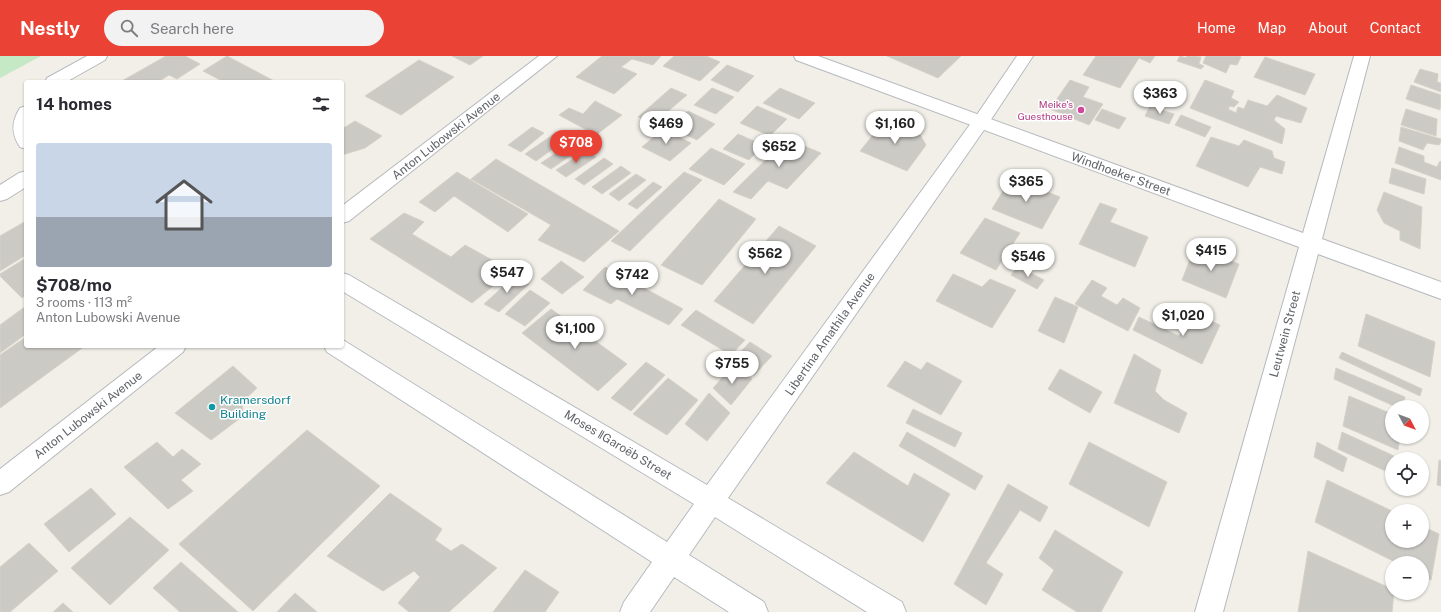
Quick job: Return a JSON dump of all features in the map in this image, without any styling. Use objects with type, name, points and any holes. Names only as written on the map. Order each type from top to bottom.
[{"type":"street","points":[[56,80],[99,56]]},
{"type":"street","points":[[78,80],[108,56]]},
{"type":"street","name":"Anton Lubowski Avenue","points":[[344,214],[549,56]]},
{"type":"street","name":"Windhoeker Street","points":[[802,56],[980,123],[1441,291]]},
{"type":"street","name":"Libertina Amathila Avenue","points":[[634,612],[711,501],[980,123],[1025,56]]},
{"type":"street","name":"Leutwein Street","points":[[1209,612],[1309,243],[1362,56]]},
{"type":"street","points":[[24,116],[21,122],[21,130],[24,138]]},
{"type":"street","points":[[0,194],[24,179]]},
{"type":"street","name":"Moses ǁGaroëb Street","points":[[344,282],[711,501],[892,612]]},
{"type":"street","name":"Anton Lubowski Avenue","points":[[0,484],[172,348]]},
{"type":"street","points":[[338,348],[754,612]]},
{"type":"green space","points":[[0,56],[41,56],[0,78]]},
{"type":"building","points":[[166,56],[185,56],[200,64],[177,79],[169,75],[161,80],[124,80]]},
{"type":"building","points":[[227,56],[272,80],[220,80],[203,71]]},
{"type":"building","points":[[452,56],[483,56],[470,65]]},
{"type":"building","points":[[602,56],[661,56],[653,65],[632,59],[621,67],[637,74],[614,94],[576,77]]},
{"type":"building","points":[[674,56],[706,56],[720,62],[700,81],[663,66]]},
{"type":"building","points":[[887,56],[961,56],[938,78]]},
{"type":"building","points":[[1096,56],[1155,56],[1150,63],[1139,58],[1120,88],[1083,75]]},
{"type":"building","points":[[1180,56],[1186,58],[1187,56],[1201,57],[1199,64],[1204,66],[1201,69],[1177,61]]},
{"type":"building","points":[[1206,56],[1241,57],[1237,65],[1230,64],[1226,73],[1203,63]]},
{"type":"building","points":[[1265,57],[1315,74],[1305,95],[1254,77]]},
{"type":"building","points":[[419,60],[454,77],[401,115],[365,96]]},
{"type":"building","points":[[727,65],[754,76],[738,92],[711,80]]},
{"type":"building","points":[[1420,69],[1438,74],[1437,82],[1441,83],[1441,92],[1414,82]]},
{"type":"building","points":[[1070,80],[1089,87],[1083,97],[1103,104],[1089,125],[1050,109]]},
{"type":"building","points":[[1205,80],[1234,91],[1231,98],[1239,102],[1234,107],[1230,106],[1228,109],[1236,113],[1238,107],[1244,109],[1248,100],[1267,106],[1277,95],[1307,108],[1301,123],[1276,116],[1274,120],[1285,129],[1282,144],[1190,108]]},
{"type":"building","points":[[1411,85],[1441,95],[1440,110],[1406,99]]},
{"type":"building","points":[[671,88],[687,95],[653,124],[638,117]]},
{"type":"building","points":[[712,88],[734,97],[716,114],[694,105]]},
{"type":"building","points":[[780,88],[815,103],[799,119],[763,103]]},
{"type":"building","points":[[595,101],[622,115],[596,135],[559,115],[569,108],[583,114]]},
{"type":"building","points":[[757,106],[787,119],[770,136],[740,123]]},
{"type":"building","points":[[1150,106],[1174,114],[1169,124],[1145,116]]},
{"type":"building","points":[[1102,109],[1126,118],[1119,129],[1095,120]]},
{"type":"building","points":[[1406,109],[1437,119],[1436,136],[1401,125]]},
{"type":"building","points":[[688,111],[715,124],[697,140],[669,127]]},
{"type":"building","points":[[1181,115],[1211,127],[1205,137],[1175,125]]},
{"type":"building","points":[[887,118],[919,133],[926,145],[907,171],[860,151]]},
{"type":"building","points":[[355,121],[382,136],[365,148],[344,154],[344,128]]},
{"type":"building","points":[[532,127],[544,133],[521,152],[508,145]]},
{"type":"building","points":[[1401,127],[1441,139],[1441,142],[1439,145],[1427,143],[1423,150],[1399,141]]},
{"type":"building","points":[[663,129],[691,143],[670,161],[642,147]]},
{"type":"building","points":[[554,134],[565,140],[536,161],[525,154]]},
{"type":"building","points":[[738,134],[763,145],[749,160],[723,149]]},
{"type":"building","points":[[1211,137],[1239,146],[1244,140],[1272,151],[1274,158],[1285,162],[1282,174],[1260,167],[1248,187],[1196,166]]},
{"type":"building","points":[[787,139],[821,153],[787,189],[768,181],[751,199],[733,192]]},
{"type":"building","points":[[571,143],[580,149],[551,169],[541,163]]},
{"type":"building","points":[[1399,147],[1424,156],[1424,162],[1437,167],[1440,161],[1441,180],[1395,163]]},
{"type":"building","points":[[711,148],[745,164],[724,185],[689,169]]},
{"type":"building","points":[[587,150],[596,157],[566,177],[556,170]]},
{"type":"building","points":[[604,158],[613,164],[584,185],[575,179]]},
{"type":"building","points":[[496,159],[619,231],[584,262],[538,240],[551,225],[471,179]]},
{"type":"building","points":[[621,166],[631,173],[602,194],[592,187]]},
{"type":"building","points":[[1392,168],[1426,179],[1424,194],[1389,183]]},
{"type":"building","points":[[457,172],[528,214],[508,232],[454,196],[435,212],[419,202]]},
{"type":"building","points":[[684,172],[702,180],[630,251],[611,241]]},
{"type":"building","points":[[636,174],[646,180],[619,201],[609,194]]},
{"type":"building","points":[[1011,178],[1060,197],[1042,229],[992,209]]},
{"type":"building","points":[[653,182],[662,187],[637,209],[628,204]]},
{"type":"building","points":[[1384,192],[1422,207],[1420,249],[1400,240],[1400,231],[1384,223],[1377,210]]},
{"type":"building","points":[[719,199],[756,219],[702,285],[661,265]]},
{"type":"building","points":[[1100,203],[1117,209],[1110,222],[1148,237],[1135,267],[1079,244]]},
{"type":"building","points":[[404,213],[424,222],[412,234],[451,257],[465,245],[512,271],[472,303],[370,239]]},
{"type":"building","points":[[985,218],[1020,233],[996,270],[960,253]]},
{"type":"building","points":[[24,222],[24,256],[0,271],[0,236]]},
{"type":"building","points":[[779,226],[816,246],[753,324],[714,301]]},
{"type":"building","points":[[1195,247],[1239,264],[1226,298],[1182,280]]},
{"type":"building","points":[[24,259],[24,296],[22,298],[0,276],[0,274]]},
{"type":"building","points":[[561,261],[584,277],[562,294],[541,279]]},
{"type":"building","points":[[1018,266],[1044,280],[1037,289],[1011,275]]},
{"type":"building","points":[[605,267],[683,309],[669,325],[617,299],[611,304],[583,290]]},
{"type":"building","points":[[953,274],[982,287],[990,279],[1016,290],[992,328],[936,301]]},
{"type":"building","points":[[516,275],[529,284],[499,312],[484,304]]},
{"type":"building","points":[[1092,280],[1107,288],[1101,296],[1117,305],[1123,298],[1140,308],[1128,331],[1075,304]]},
{"type":"building","points":[[530,290],[550,303],[525,326],[505,314]]},
{"type":"building","points":[[1055,297],[1078,307],[1064,343],[1038,331]]},
{"type":"building","points":[[24,307],[24,335],[0,353],[0,325]]},
{"type":"building","points":[[551,309],[627,364],[598,391],[522,333]]},
{"type":"building","points":[[696,310],[745,340],[731,355],[681,325]]},
{"type":"building","points":[[1193,313],[1220,325],[1202,364],[1133,330],[1139,317],[1179,336]]},
{"type":"building","points":[[1366,314],[1435,342],[1430,377],[1358,346]]},
{"type":"building","points":[[24,338],[24,348],[82,348],[0,408],[0,355]]},
{"type":"building","points":[[750,342],[772,356],[754,375],[733,360]]},
{"type":"building","points":[[1342,352],[1422,389],[1420,396],[1339,358]]},
{"type":"building","points":[[1134,354],[1161,370],[1155,391],[1164,400],[1187,413],[1179,433],[1114,403]]},
{"type":"building","points":[[905,361],[921,370],[927,362],[962,381],[941,415],[887,386]]},
{"type":"building","points":[[646,362],[665,375],[631,411],[611,398]]},
{"type":"building","name":"Kramersdorf Building","points":[[233,366],[257,388],[242,402],[243,416],[211,440],[175,413]]},
{"type":"building","points":[[732,367],[752,379],[731,405],[713,388]]},
{"type":"building","points":[[1336,368],[1405,397],[1404,400],[1385,400],[1385,402],[1334,379]]},
{"type":"building","points":[[1060,369],[1102,392],[1090,413],[1048,389]]},
{"type":"building","points":[[668,378],[698,400],[667,435],[633,414]]},
{"type":"building","points":[[709,393],[730,413],[707,441],[685,424]]},
{"type":"building","points":[[1349,396],[1385,411],[1385,444],[1399,444],[1398,450],[1343,426]]},
{"type":"building","points":[[913,409],[962,433],[955,447],[906,423]]},
{"type":"building","points":[[307,430],[380,486],[253,611],[179,544]]},
{"type":"building","points":[[907,432],[983,476],[975,490],[899,446]]},
{"type":"building","points":[[1342,432],[1385,452],[1385,471],[1338,449]]},
{"type":"building","points":[[157,442],[173,457],[182,449],[201,464],[181,480],[193,491],[168,509],[124,467]]},
{"type":"building","points":[[1089,442],[1167,482],[1149,527],[1069,484]]},
{"type":"building","points":[[1317,442],[1347,458],[1343,472],[1314,457]]},
{"type":"building","points":[[854,452],[908,486],[914,473],[950,494],[923,542],[826,483]]},
{"type":"building","points":[[1439,460],[1441,461],[1441,486],[1437,485]]},
{"type":"building","points":[[1327,480],[1385,508],[1385,548],[1429,548],[1429,529],[1439,534],[1431,580],[1429,579],[1429,556],[1385,557],[1315,522]]},
{"type":"building","points":[[1008,484],[1048,507],[1040,522],[1020,510],[986,563],[1003,574],[986,605],[954,584]]},
{"type":"building","points":[[91,488],[116,514],[69,552],[44,524]]},
{"type":"building","points":[[390,493],[442,529],[435,540],[451,551],[462,544],[497,568],[449,612],[409,612],[398,603],[420,577],[414,571],[383,591],[327,556]]},
{"type":"building","points":[[130,517],[169,550],[110,605],[71,568]]},
{"type":"building","points":[[1055,530],[1123,572],[1101,612],[1077,612],[1042,590],[1054,570],[1039,558]]},
{"type":"building","points":[[29,543],[58,571],[10,612],[0,612],[0,567]]},
{"type":"building","points":[[1308,551],[1385,586],[1385,600],[1393,600],[1392,612],[1298,612]]},
{"type":"building","points":[[181,562],[238,612],[180,612],[153,588]]},
{"type":"building","points":[[525,570],[559,592],[545,612],[493,612]]},
{"type":"building","points":[[295,593],[317,612],[277,612]]},
{"type":"building","points":[[63,603],[73,612],[53,612]]},
{"type":"place","name":"Meike's Guesthouse","points":[[1081,110]]},
{"type":"place","name":"Kramersdorf Building","points":[[212,407]]}]
